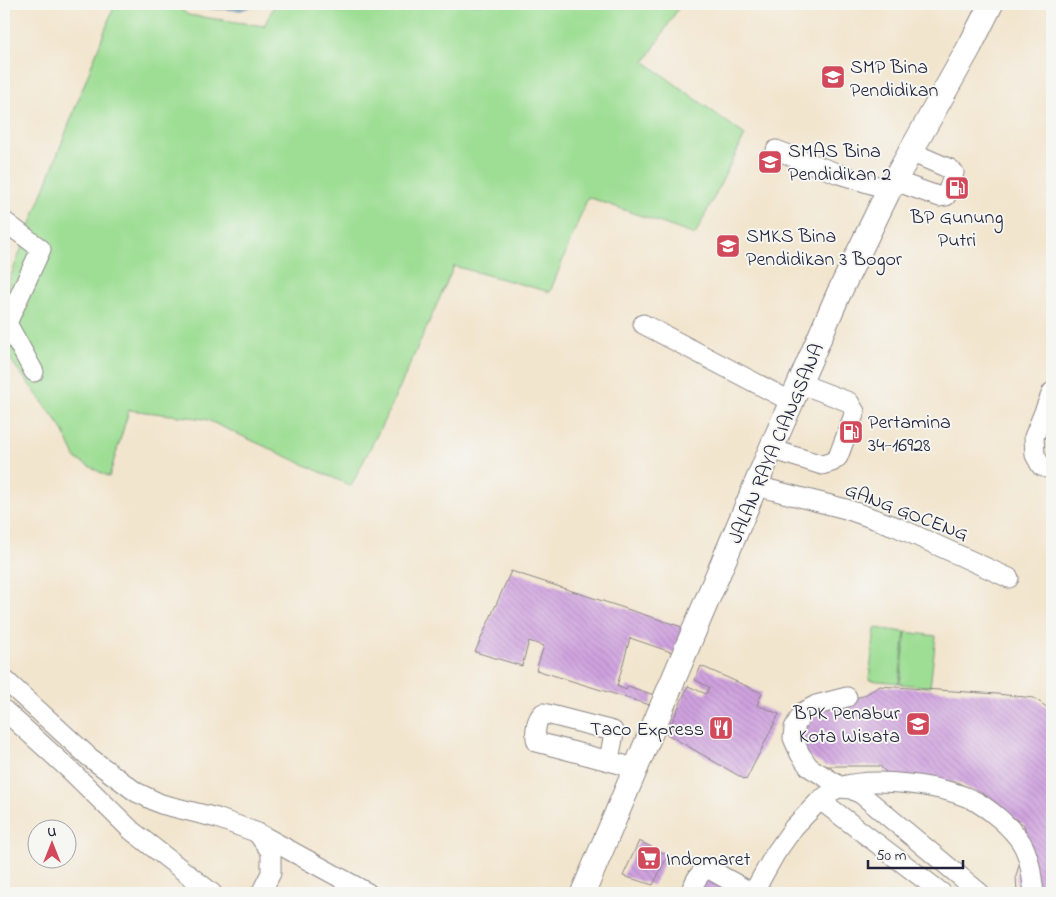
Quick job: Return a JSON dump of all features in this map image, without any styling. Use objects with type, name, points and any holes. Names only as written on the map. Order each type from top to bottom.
[{"type":"main road","name":"JALAN RAYA CIANGSANA","points":[[583,893],[795,392],[838,295],[892,185],[970,46],[991,4]]},
{"type":"street","points":[[776,150],[839,174],[940,197],[946,196],[954,173],[950,168],[911,152]]},
{"type":"street","points":[[4,221],[41,249],[7,322],[34,372]]},
{"type":"street","points":[[643,324],[795,392],[849,402],[855,412],[838,457],[832,462],[822,464],[771,449]]},
{"type":"street","points":[[1052,392],[1034,437],[1035,455],[1041,466],[1052,470]]},
{"type":"street","name":"GANG GOCENG","points":[[756,486],[846,509],[897,527],[1009,578]]},
{"type":"street","points":[[4,680],[89,757],[136,792],[161,804],[217,818],[258,833],[278,849],[312,862],[368,893]]},
{"type":"street","points":[[847,697],[816,705],[803,712],[794,728],[793,738],[800,754],[809,767],[835,783],[839,788],[851,789],[862,794],[980,893]]},
{"type":"street","points":[[4,710],[72,772],[132,831],[212,893]]},
{"type":"street","points":[[609,760],[635,768]]},
{"type":"street","points":[[690,893],[700,874],[704,870],[709,869],[744,891],[775,854],[794,827],[820,800],[839,788],[864,782],[920,785],[953,793],[975,801],[1001,820],[1021,843],[1031,866],[1034,893]]},
{"type":"street","points":[[820,800],[942,893]]},
{"type":"street","points":[[261,893],[271,874],[278,849]]},
{"type":"street","points":[[312,862],[356,893]]},
{"type":"green space","points":[[115,4],[174,4],[188,15],[264,26],[275,4],[676,4],[679,7],[645,62],[745,135],[695,235],[588,197],[550,292],[454,266],[390,409],[351,486],[205,419],[129,410],[109,477],[76,459],[62,428],[4,351],[4,294]]},
{"type":"green space","points":[[875,628],[905,632],[899,683],[869,680]]},
{"type":"green space","points":[[906,632],[936,636],[930,687],[900,684]]},
{"type":"water","points":[[186,4],[258,4],[241,10],[197,8]]},
{"type":"building","points":[[511,571],[685,628],[674,653],[630,638],[617,686],[626,690],[628,686],[654,695],[650,705],[536,670],[544,646],[529,641],[522,666],[475,652]]},
{"type":"building","name":"Taco Express","points":[[701,666],[762,693],[757,705],[779,714],[746,780],[665,733],[688,686],[706,694],[709,687],[695,680]]},
{"type":"building","points":[[880,686],[1034,698],[1052,711],[1052,893],[1017,893],[1016,876],[1027,837],[1024,825],[978,793],[955,781],[940,791],[899,785],[880,766],[825,766],[807,755],[799,741],[804,716],[813,708],[863,696]]},
{"type":"building","points":[[639,841],[668,855],[653,885],[623,876]]},
{"type":"building","points":[[708,871],[736,885],[732,893],[697,893]]},
{"type":"place","name":"SMP Bina Pendidikan","points":[[833,77]]},
{"type":"place","name":"SMAS Bina Pendidikan 2","points":[[770,162]]},
{"type":"place","name":"BP Gunung Putri","points":[[957,188]]},
{"type":"place","name":"SMKS Bina Pendidikan 3 Bogor","points":[[728,246]]},
{"type":"place","name":"Pertamina 34-16928","points":[[851,432]]},
{"type":"place","name":"BPK Penabur Kota Wisata","points":[[918,724]]},
{"type":"place","name":"Taco Express","points":[[721,728]]},
{"type":"place","name":"Indomaret","points":[[649,858]]}]
